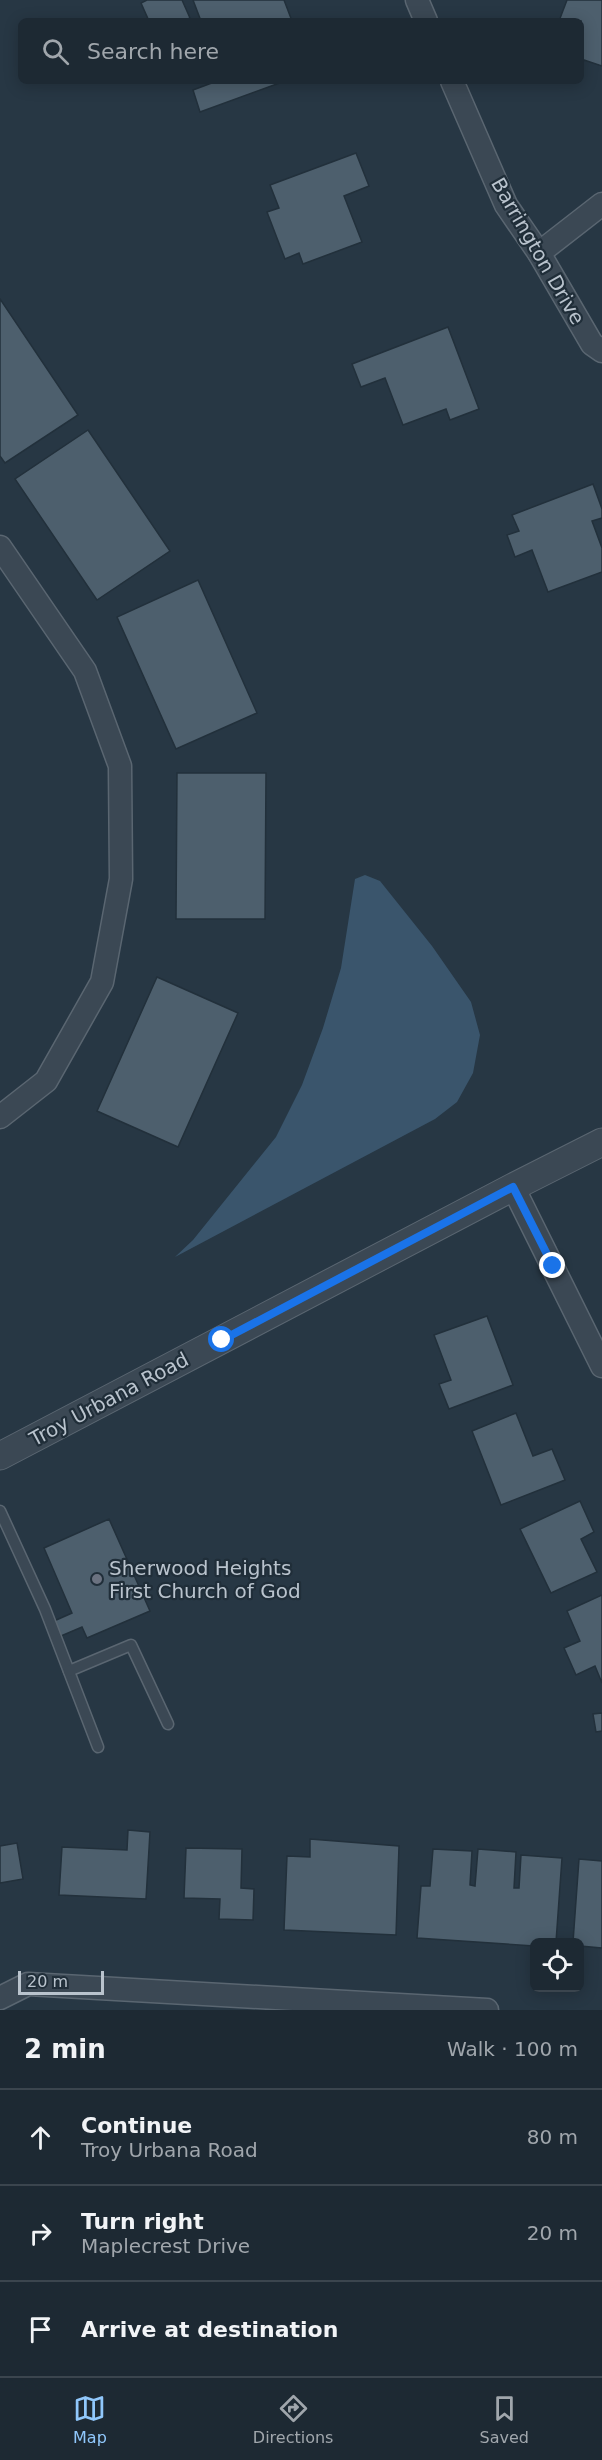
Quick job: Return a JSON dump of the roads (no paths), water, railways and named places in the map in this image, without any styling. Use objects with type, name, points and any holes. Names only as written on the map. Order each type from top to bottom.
[{"type":"street","points":[[417,0],[425,18]]},
{"type":"street","name":"Barrington Drive","points":[[453,84],[506,205],[539,253],[592,344],[602,351]]},
{"type":"street","points":[[539,253],[602,204]]},
{"type":"street","points":[[0,547],[85,671],[120,766],[121,879],[102,982],[46,1081],[0,1117]]},
{"type":"street","name":"Troy Urbana Road","points":[[0,1456],[602,1142]]},
{"type":"street","points":[[513,1187],[602,1366]]},
{"type":"street","points":[[0,1998],[28,1984],[487,2010]]},
{"type":"lane","points":[[0,1510],[45,1609],[98,1747]]},
{"type":"lane","points":[[69,1671],[131,1645],[168,1724]]},
{"type":"water","points":[[365,875],[380,881],[432,946],[471,1002],[480,1035],[473,1073],[457,1102],[435,1119],[175,1257],[193,1240],[276,1137],[302,1085],[323,1028],[341,968],[355,879]]},
{"type":"place","name":"Sherwood Heights First Church of God","points":[[97,1579]]}]
